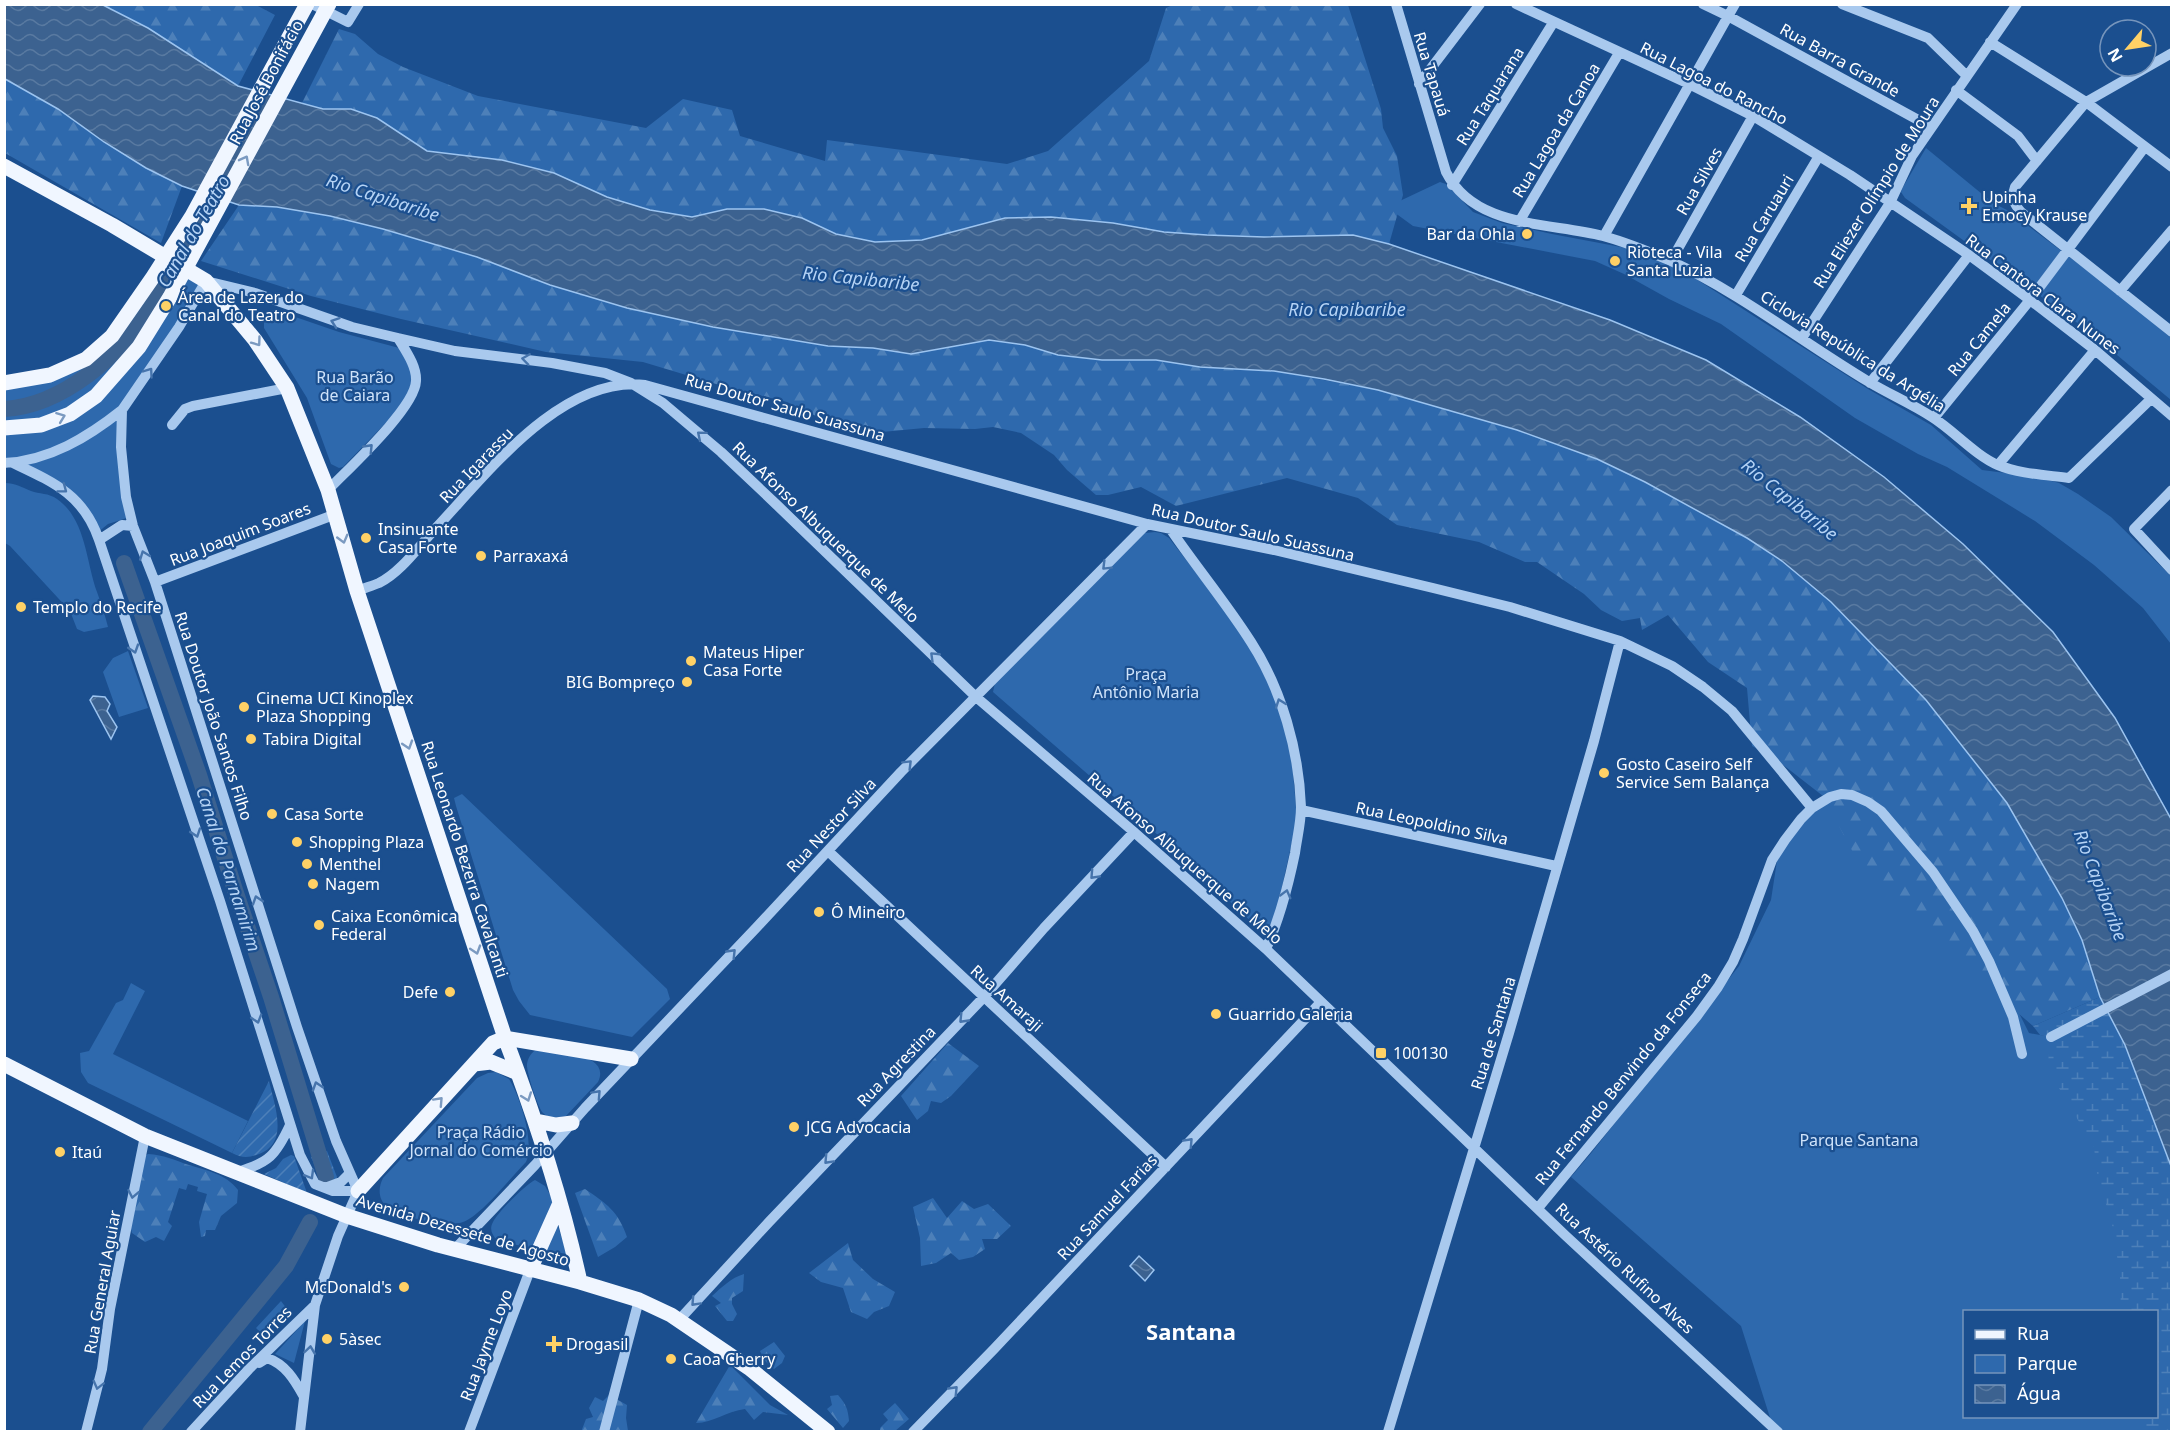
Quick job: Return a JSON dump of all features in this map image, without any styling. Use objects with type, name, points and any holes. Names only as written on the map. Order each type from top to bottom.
[{"type":"main road","name":"Rua José Bonifácio","points":[[4,383],[50,375],[86,359],[112,336],[192,216],[307,4]]},
{"type":"main road","name":"Rua José Bonifácio","points":[[4,428],[41,425],[70,414],[96,396],[139,347],[170,297],[329,4]]},
{"type":"main road","name":"Rua Leonardo Bezerra Cavalcanti","points":[[4,166],[112,225],[206,281],[255,340],[287,388],[328,489],[357,591],[505,1038],[536,1121],[580,1282]]},
{"type":"main road","points":[[357,1191],[493,1043],[505,1038],[631,1059]]},
{"type":"main road","points":[[474,1064],[491,1062],[518,1072]]},
{"type":"main road","name":"Avenida Dezessete de Agosto","points":[[4,1064],[144,1136],[347,1216],[454,1250],[580,1282],[639,1300],[679,1320],[749,1368],[828,1431]]},
{"type":"main road","points":[[536,1121],[556,1125],[572,1123]]},
{"type":"main road","points":[[530,1270],[560,1203]]},
{"type":"street","points":[[312,4],[348,22],[359,4]]},
{"type":"street","name":"Rua Tapauá","points":[[1396,4],[1446,172],[1452,185]]},
{"type":"street","points":[[1419,84],[1480,4]]},
{"type":"street","name":"Rua Lagoa do Rancho","points":[[1516,4],[1753,116],[1890,203]]},
{"type":"street","name":"Rua Barra Grande","points":[[1703,4],[1931,127]]},
{"type":"street","points":[[1604,236],[1735,4]]},
{"type":"street","points":[[1842,4],[1928,38],[1966,76]]},
{"type":"street","name":"Rua Eliezer Olímpio de Moura","points":[[1803,338],[1890,203],[1912,156],[2017,4]]},
{"type":"street","name":"Rua Taquarana","points":[[1452,185],[1553,23]]},
{"type":"street","points":[[1990,42],[2086,102],[2172,167]]},
{"type":"street","name":"Rua Lagoa da Canoa","points":[[1520,222],[1619,53]]},
{"type":"street","points":[[2172,53],[2086,102],[2014,187],[2013,200],[2021,212],[2172,332]]},
{"type":"street","points":[[1956,90],[2018,136],[2037,161]]},
{"type":"street","name":"Rua Silves","points":[[1671,261],[1753,116]]},
{"type":"street","name":"Rua Camela","points":[[1934,418],[2030,300],[2144,148]]},
{"type":"street","name":"Rua Caruauri","points":[[1736,295],[1819,156]]},
{"type":"street","name":"Ciclovia República da Argélia","points":[[1452,185],[1477,204],[1494,213],[1520,222],[1604,236],[1671,261],[1736,295],[1870,383],[1934,418],[1985,458],[1998,465],[2069,478],[2151,399]]},
{"type":"street","name":"Rua Cantora Clara Nunes","points":[[1890,203],[1969,255],[2030,300],[2095,350],[2172,416]]},
{"type":"street","points":[[2120,291],[2172,230]]},
{"type":"street","points":[[1870,383],[1969,255]]},
{"type":"street","points":[[9,463],[62,449],[98,429],[122,410],[179,327],[206,281]]},
{"type":"street","name":"Rua Afonso Albuquerque de Melo","points":[[206,281],[255,293],[352,327],[398,338],[455,351],[583,368],[631,383],[663,403],[721,452],[976,697],[1134,832],[1266,949],[1321,1002]]},
{"type":"street","points":[[328,489],[402,412],[413,393],[416,380],[413,366],[398,338]]},
{"type":"street","points":[[1998,465],[2095,350]]},
{"type":"street","name":"Rua Doutor Saulo Suassuna","points":[[631,383],[660,387],[1147,524],[1274,550],[1444,590],[1555,620],[1620,641],[1672,666],[1703,687],[1732,711],[1812,808]]},
{"type":"street","name":"Rua Igarassu","points":[[357,591],[378,584],[394,572],[496,463],[550,414],[585,396],[631,383]]},
{"type":"street","points":[[172,425],[186,409],[193,406],[287,388]]},
{"type":"street","name":"Rua Doutor João Santos Filho","points":[[122,410],[122,470],[133,526],[155,582],[297,1027],[357,1191]]},
{"type":"street","points":[[9,463],[57,484],[73,497],[88,515],[99,540],[220,902],[290,1125],[309,1174],[315,1184],[325,1188],[341,1192],[357,1191],[315,1305],[300,1431]]},
{"type":"street","points":[[2172,490],[2134,529],[2172,570]]},
{"type":"street","name":"Rua Joaquim Soares","points":[[155,582],[336,514]]},
{"type":"street","name":"Rua Nestor Silva","points":[[454,1250],[901,772],[1147,524]]},
{"type":"street","points":[[99,540],[122,525],[133,526]]},
{"type":"street","points":[[1171,530],[1252,644],[1269,673],[1292,740],[1301,810],[1286,894],[1276,927],[1266,949]]},
{"type":"street","name":"Rua de Santana","points":[[1388,1431],[1509,1033],[1594,741],[1620,641]]},
{"type":"street","name":"Rua Fernando Benvindo da Fonseca","points":[[1538,1208],[1697,1016],[1718,987],[1743,939],[1772,860],[1801,819],[1812,808],[1830,797],[1841,794],[1852,795],[1881,811],[1933,872],[1973,931],[1989,961],[2013,1017],[2022,1054]]},
{"type":"street","name":"Rua Leopoldino Silva","points":[[1301,810],[1556,866]]},
{"type":"street","name":"Rua Agrestina","points":[[679,1320],[809,1179],[983,998],[1044,928],[1134,832]]},
{"type":"street","name":"Rua Amaraji","points":[[828,851],[1166,1167]]},
{"type":"street","points":[[2051,1037],[2172,974]]},
{"type":"street","name":"Rua Astério Rufino Alves","points":[[1321,1002],[1473,1148],[1778,1431]]},
{"type":"street","name":"Rua Samuel Farias","points":[[913,1431],[994,1350],[1321,1002]]},
{"type":"street","points":[[234,1173],[255,1167],[268,1160],[279,1148],[290,1125]]},
{"type":"street","name":"Rua General Aguiar","points":[[86,1431],[102,1369],[110,1309],[144,1136]]},
{"type":"street","points":[[325,1188],[341,1182],[349,1174]]},
{"type":"street","name":"Rua Jayme Loyo","points":[[469,1431],[530,1270]]},
{"type":"street","points":[[604,1431],[639,1300]]},
{"type":"street","name":"Rua Lemos Torres","points":[[191,1431],[249,1369],[315,1305]]},
{"type":"street","points":[[249,1369],[267,1358],[278,1362],[295,1380],[303,1395]]},
{"type":"green space","points":[[1175,4],[1348,5],[1381,109],[1383,128],[1397,156],[1403,195],[1389,244],[1353,235],[1264,237],[1207,235],[1164,232],[1113,223],[1051,217],[1005,218],[922,240],[875,242],[836,234],[802,218],[727,209],[692,217],[650,210],[607,197],[554,173],[502,160],[427,151],[377,118],[351,109],[323,109],[302,103],[339,29],[355,34],[378,54],[403,67],[478,96],[646,128],[683,99],[732,110],[740,136],[825,161],[827,140],[1007,164],[1048,151],[1149,61],[1166,8]]},
{"type":"green space","points":[[103,5],[256,5],[275,15],[238,86],[148,28]]},
{"type":"green space","points":[[5,79],[58,109],[146,168],[182,186],[161,243],[5,153]]},
{"type":"green space","points":[[1926,148],[1993,203],[2007,210],[2120,295],[2171,338],[2171,400],[2087,330],[1905,198],[1901,192],[1903,187]]},
{"type":"green space","points":[[1440,182],[1446,184],[1473,212],[1502,223],[1642,251],[1682,270],[1868,389],[1931,425],[1982,470],[2037,477],[2059,483],[2078,494],[2111,517],[2171,576],[2171,644],[2143,608],[2094,565],[2035,521],[1947,467],[1918,454],[1855,418],[1721,324],[1595,261],[1413,226],[1387,207]]},
{"type":"green space","points":[[239,205],[277,207],[330,216],[383,229],[477,257],[550,285],[627,308],[713,327],[828,346],[873,348],[911,354],[988,340],[1025,345],[1058,355],[1102,360],[1156,360],[1200,367],[1274,371],[1378,390],[1429,403],[1517,430],[1597,459],[1703,513],[1782,561],[1831,602],[1926,700],[2007,803],[2062,898],[2082,940],[2100,997],[2033,1026],[1988,987],[1968,962],[1934,936],[1863,871],[1823,796],[1773,757],[1752,746],[1747,688],[1708,662],[1668,615],[1642,630],[1640,618],[1622,621],[1601,610],[1584,594],[1537,562],[1525,562],[1479,542],[1397,525],[1358,498],[1287,478],[1176,506],[1141,487],[1108,495],[1096,495],[1067,470],[1054,455],[1021,433],[993,427],[924,428],[861,434],[837,421],[820,418],[787,402],[726,387],[643,362],[546,352],[401,319],[311,296],[201,261]]},
{"type":"green space","points":[[161,264],[206,281],[122,410],[130,517],[108,524],[97,533],[73,497],[5,463],[5,383],[86,359]]},
{"type":"green space","name":"Rua Barão de Caiara","points":[[275,310],[339,332],[403,349],[414,368],[408,400],[343,467],[339,468],[331,464],[307,398],[264,328],[264,315],[268,311]]},
{"type":"green space","points":[[5,483],[54,497],[67,508],[80,529],[108,627],[84,632],[77,629],[70,611],[5,543]]},
{"type":"green space","name":"Praça Antônio Maria","points":[[1155,532],[1169,538],[1223,607],[1264,670],[1283,719],[1292,762],[1297,819],[1276,914],[1267,927],[1256,926],[1166,842],[993,692],[995,683],[1145,533]]},
{"type":"green space","points":[[128,651],[148,708],[119,717],[103,672],[113,658]]},
{"type":"green space","points":[[462,794],[667,989],[670,999],[632,1037],[530,1015],[519,1001],[513,990],[456,806],[454,798]]},
{"type":"green space","name":"Parque Santana","points":[[1840,797],[2019,1013],[2029,1033],[2051,1037],[2090,1017],[2135,1310],[1963,1310],[1963,1418],[2152,1418],[2154,1431],[1780,1431],[1772,1424],[1741,1326],[1571,1177],[1739,966],[1771,900],[1778,854],[1812,809]]},
{"type":"green space","points":[[131,983],[145,991],[113,1054],[248,1121],[232,1153],[88,1083],[81,1072],[80,1053],[89,1051],[116,1003],[123,1000]]},
{"type":"green space","points":[[2100,997],[2125,1045],[2171,1166],[2171,1431],[2146,1431],[2144,1418],[2158,1418],[2158,1310],[2121,1310],[2120,1277],[2113,1228],[2097,1173],[2094,1147],[2056,1083],[2048,1062],[2051,1037],[2040,1035],[2033,1026]]},
{"type":"green space","points":[[948,1043],[979,1066],[951,1096],[941,1103],[931,1101],[928,1111],[917,1120],[901,1096]]},
{"type":"green space","points":[[537,1049],[580,1056],[597,1065],[600,1072],[598,1082],[566,1116],[548,1117],[538,1104],[527,1068],[530,1055]]},
{"type":"green space","name":"Praça Rádio Jornal do Comércio","points":[[496,1072],[509,1079],[522,1108],[529,1143],[526,1162],[479,1212],[463,1222],[447,1224],[424,1220],[401,1214],[387,1207],[380,1193],[383,1178],[477,1078]]},
{"type":"green space","points":[[269,1081],[278,1122],[274,1141],[269,1149],[259,1154],[242,1157],[232,1153]]},
{"type":"green space","points":[[327,1151],[337,1177],[333,1182],[322,1183],[311,1157]]},
{"type":"green space","points":[[148,1154],[159,1155],[222,1176],[238,1190],[237,1203],[221,1216],[215,1230],[206,1230],[205,1236],[201,1237],[199,1222],[207,1194],[197,1191],[198,1187],[188,1184],[186,1190],[179,1188],[168,1222],[172,1226],[164,1241],[156,1237],[145,1242],[132,1233],[130,1224],[143,1157]]},
{"type":"green space","points":[[294,1156],[307,1193],[264,1174],[276,1168],[283,1159]]},
{"type":"green space","name":"Praça Rádio Jornal do Comércio","points":[[535,1180],[545,1186],[555,1203],[533,1249],[497,1240],[491,1229],[496,1218],[519,1193]]},
{"type":"green space","points":[[585,1189],[616,1214],[627,1237],[598,1257],[575,1193]]},
{"type":"green space","points":[[933,1198],[947,1218],[962,1201],[974,1209],[988,1204],[1011,1226],[997,1239],[982,1239],[985,1249],[973,1257],[959,1260],[951,1253],[936,1263],[921,1266],[920,1238],[913,1207]]},
{"type":"green space","points":[[557,1223],[567,1254],[543,1250]]},
{"type":"green space","points":[[848,1243],[853,1260],[873,1279],[895,1292],[889,1306],[874,1312],[867,1319],[851,1312],[843,1288],[821,1282],[809,1273]]},
{"type":"green space","points":[[744,1274],[743,1291],[732,1298],[737,1314],[733,1321],[727,1321],[715,1306],[721,1303],[712,1296],[731,1280]]},
{"type":"green space","points":[[281,1301],[287,1309],[264,1336],[256,1328]]},
{"type":"green space","points":[[305,1321],[294,1363],[275,1354]]},
{"type":"green space","points":[[774,1342],[785,1356],[782,1363],[774,1369],[765,1361],[760,1351]]},
{"type":"green space","points":[[730,1365],[770,1405],[788,1415],[763,1412],[754,1420],[745,1409],[696,1423]]},
{"type":"green space","points":[[609,1395],[627,1405],[628,1431],[581,1432],[586,1419],[593,1417],[589,1408],[595,1397],[603,1401]]},
{"type":"green space","points":[[838,1395],[849,1417],[849,1421],[843,1428],[827,1409],[832,1405],[830,1396]]},
{"type":"green space","points":[[895,1403],[909,1419],[895,1431],[880,1431],[888,1420],[883,1414]]},
{"type":"water","name":"Rio Capibaribe","points":[[5,5],[103,5],[148,28],[238,86],[323,109],[351,109],[377,118],[427,151],[502,160],[554,173],[607,197],[650,210],[692,217],[727,209],[764,209],[802,218],[836,234],[875,242],[922,240],[1005,218],[1051,217],[1113,223],[1164,232],[1207,235],[1264,237],[1353,235],[1389,244],[1610,320],[1706,360],[1800,417],[1884,477],[1963,544],[2053,632],[2115,718],[2171,819],[2171,1166],[2125,1045],[2100,997],[2082,940],[2062,898],[2007,803],[1926,700],[1831,602],[1782,561],[1747,538],[1645,482],[1597,459],[1517,430],[1378,390],[1324,379],[1274,371],[1200,367],[1156,360],[1102,360],[1058,355],[1025,345],[989,340],[911,354],[873,348],[828,346],[713,327],[627,308],[550,285],[477,257],[330,216],[277,207],[239,205],[182,186],[146,168],[58,109],[5,79]]},
{"type":"water","points":[[93,696],[105,697],[110,704],[107,711],[117,727],[111,739],[90,700]]},
{"type":"water","points":[[1139,1256],[1154,1270],[1145,1281],[1130,1266]]},
{"type":"waterway","name":"Canal do Teatro","points":[[4,409],[26,406],[47,399],[68,388],[88,375],[123,343],[150,308],[172,265],[226,176]]},
{"type":"waterway","name":"Canal do Parnamirim","points":[[124,563],[199,775],[326,1177]]},
{"type":"waterway","name":"Canal do Parnamirim","points":[[150,1432],[286,1266],[310,1222]]},
{"type":"place","name":"Upinha Emocy Krause","points":[[1969,206]]},
{"type":"place","name":"Bar da Ohla","points":[[1527,234]]},
{"type":"place","name":"Rioteca - Vila Santa Luzia","points":[[1615,261]]},
{"type":"place","name":"Área de Lazer do Canal do Teatro","points":[[166,306]]},
{"type":"place","name":"Insinuante Casa Forte","points":[[366,538]]},
{"type":"place","name":"Parraxaxá","points":[[481,556]]},
{"type":"place","name":"Templo do Recife","points":[[21,607]]},
{"type":"place","name":"Mateus Hiper Casa Forte","points":[[691,661]]},
{"type":"place","name":"BIG Bompreço","points":[[687,682]]},
{"type":"place","name":"Cinema UCI Kinoplex Plaza Shopping","points":[[244,707]]},
{"type":"place","name":"Tabira Digital","points":[[251,739]]},
{"type":"place","name":"Gosto Caseiro Self Service Sem Balança","points":[[1604,773]]},
{"type":"place","name":"Casa Sorte","points":[[272,814]]},
{"type":"place","name":"Shopping Plaza","points":[[297,842]]},
{"type":"place","name":"Menthel","points":[[307,864]]},
{"type":"place","name":"Nagem","points":[[313,884]]},
{"type":"place","name":"Ô Mineiro","points":[[819,912]]},
{"type":"place","name":"Caixa Econômica Federal","points":[[319,925]]},
{"type":"place","name":"Defe","points":[[450,992]]},
{"type":"place","name":"Guarrido Galeria","points":[[1216,1014]]},
{"type":"place","name":"100130","points":[[1381,1053]]},
{"type":"place","name":"JCG Advocacia","points":[[794,1127]]},
{"type":"place","name":"Itaú","points":[[60,1152]]},
{"type":"place","name":"McDonald's","points":[[404,1287]]},
{"type":"place","name":"5àsec","points":[[327,1339]]},
{"type":"place","name":"Drogasil","points":[[554,1344]]},
{"type":"place","name":"Caoa Cherry","points":[[671,1359]]},
{"type":"district","name":"Santana","points":[[1191,1331]]}]
